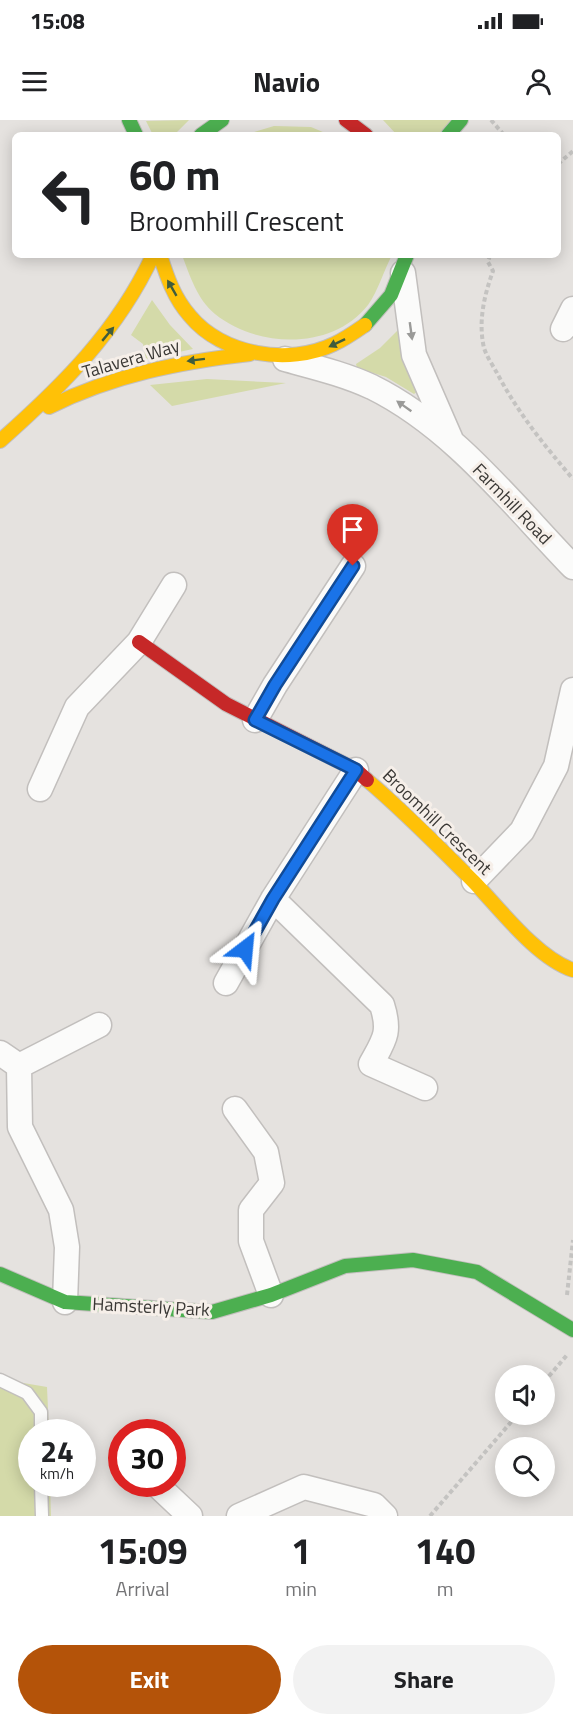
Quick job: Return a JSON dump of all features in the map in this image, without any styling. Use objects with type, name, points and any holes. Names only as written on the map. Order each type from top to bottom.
[{"type":"street","points":[[205,132],[222,120]]},
{"type":"street","points":[[346,120],[362,132]]},
{"type":"street","points":[[451,132],[461,120]]},
{"type":"street","name":"Talavera Way","points":[[0,441],[23,421],[113,329],[147,272],[152,258]]},
{"type":"street","points":[[161,258],[167,281],[188,314],[218,339],[255,354],[279,357],[319,352],[355,335],[383,308],[405,264]]},
{"type":"street","name":"Farmhill Road","points":[[405,264],[414,355],[452,440]]},
{"type":"street","name":"Talavera Way","points":[[23,421],[97,384],[144,370],[188,361],[255,354]]},
{"type":"street","name":"Farmhill Road","points":[[279,357],[337,373],[371,387],[398,402],[452,440],[573,567]]},
{"type":"street","points":[[255,720],[275,685],[353,566]]},
{"type":"street","points":[[40,789],[77,707],[139,642],[174,585]]},
{"type":"street","name":"Broomhill Crescent","points":[[139,642],[226,704],[356,770],[410,817],[533,943],[564,968],[573,970]]},
{"type":"street","points":[[474,881],[522,831],[551,776],[556,766],[573,690]]},
{"type":"street","points":[[226,983],[273,899],[356,770]]},
{"type":"street","points":[[273,899],[382,1005],[388,1023],[386,1038],[371,1064],[425,1088]]},
{"type":"street","points":[[65,1302],[67,1247],[62,1209],[20,1127],[9,1060],[99,1025]]},
{"type":"street","points":[[235,1109],[266,1152],[272,1183],[251,1210],[251,1241],[271,1295]]},
{"type":"street","name":"Hamsterly Park","points":[[0,1274],[65,1302],[212,1312],[271,1295],[345,1266],[413,1260],[477,1272],[573,1330]]},
{"type":"street","points":[[239,1516],[304,1487],[374,1505],[385,1516]]},
{"type":"street","points":[[170,1497],[190,1516]]},
{"type":"lane","points":[[0,1380],[27,1393],[41,1412],[41,1419]]},
{"type":"lane","points":[[41,1497],[42,1516]]},
{"type":"path","points":[[491,120],[501,132]]},
{"type":"path","points":[[561,161],[573,151]]},
{"type":"path","points":[[489,258],[488,262],[494,271],[486,290],[481,316],[484,350],[509,396],[533,433],[573,479]]},
{"type":"path","points":[[557,1321],[567,1296],[573,1240]]},
{"type":"path","points":[[555,1369],[573,1348]]},
{"type":"path","points":[[430,1516],[509,1425]]},
{"type":"green space","points":[[189,120],[177,132],[152,132],[146,121]]},
{"type":"green space","points":[[383,120],[451,120],[441,132],[394,132]]},
{"type":"green space","points":[[274,126],[311,127],[323,132],[254,132]]},
{"type":"green space","points":[[183,258],[391,258],[372,299],[353,320],[335,331],[294,340],[272,338],[232,325],[209,308],[191,279]]},
{"type":"green space","points":[[152,300],[170,325],[193,349],[146,359],[143,344],[131,335]]},
{"type":"green space","points":[[401,327],[419,390],[414,394],[386,377],[357,368],[356,364],[380,348]]},
{"type":"green space","points":[[207,379],[286,383],[172,406],[150,385]]},
{"type":"green space","points":[[0,1379],[47,1387],[48,1419],[18,1419],[18,1497],[50,1497],[51,1516],[0,1516]]},
{"type":"traffic: fast","points":[[129,120],[135,132]]},
{"type":"traffic: fast","points":[[205,132],[222,120]]},
{"type":"traffic: fast","points":[[451,132],[461,120]]},
{"type":"traffic: fast","points":[[365,325],[391,295],[406,258]]},
{"type":"traffic: fast","points":[[0,1274],[65,1302],[212,1312],[271,1295],[345,1266],[413,1260],[477,1272],[573,1330]]},
{"type":"traffic: slow","points":[[0,441],[87,356],[123,308],[152,258]]},
{"type":"traffic: slow","points":[[161,258],[175,295],[184,309],[204,329],[238,348],[277,355],[316,351],[346,338],[365,325]]},
{"type":"traffic: slow","points":[[49,407],[122,378],[198,361],[250,354]]},
{"type":"traffic: slow","points":[[367,780],[435,843],[533,944],[559,964],[573,970]]},
{"type":"traffic: jam","points":[[346,120],[362,132]]},
{"type":"traffic: jam","points":[[139,642],[226,704],[356,770],[367,780]]},
{"type":"route","points":[[245,949],[273,899],[356,770],[255,720],[275,685],[353,566]]}]
